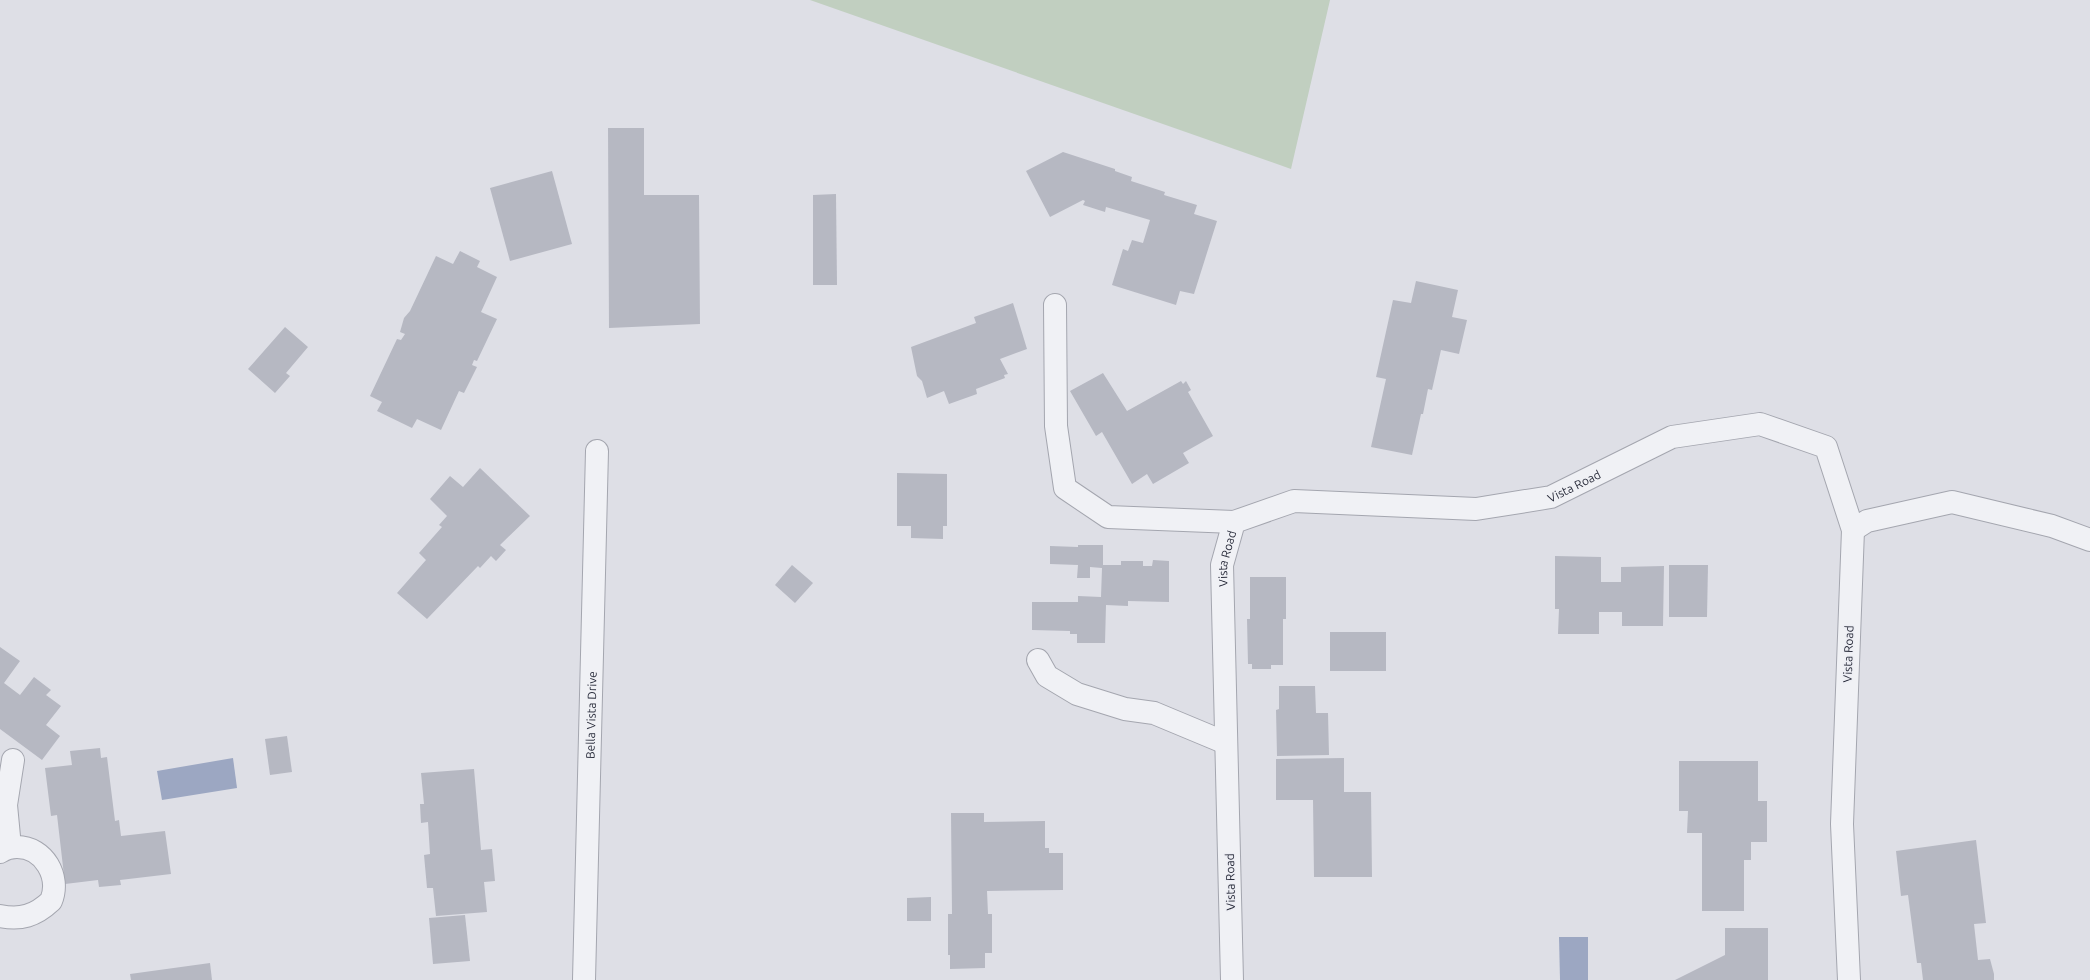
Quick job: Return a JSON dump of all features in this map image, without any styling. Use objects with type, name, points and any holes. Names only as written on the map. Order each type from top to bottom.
[{"type":"street","points":[[1055,305],[1056,426],[1066,488],[1108,517],[1234,522]]},
{"type":"street","name":"Vista Road","points":[[1232,980],[1222,565],[1234,522],[1294,501],[1476,509],[1551,497],[1672,437],[1760,424],[1826,448],[1853,530],[1842,824],[1849,980]]},
{"type":"street","name":"Bella Vista Drive","points":[[584,980],[597,451]]},
{"type":"street","points":[[1853,530],[1867,521],[1952,502],[2052,526],[2090,540]]},
{"type":"street","points":[[1038,660],[1048,676],[1077,694],[1125,709],[1154,713],[1226,743]]},
{"type":"street","points":[[0,916],[14,918],[26,917],[44,908],[53,895],[52,876],[40,855],[27,848],[5,850],[6,805],[14,760]]},
{"type":"green space","points":[[810,0],[1330,0],[1291,169]]},
{"type":"water","points":[[233,758],[237,788],[162,800],[157,771]]},
{"type":"water","points":[[1559,937],[1588,937],[1588,980],[1560,980]]},
{"type":"building","points":[[608,128],[644,128],[644,195],[699,195],[700,324],[609,328]]},
{"type":"building","points":[[1063,152],[1115,169],[1115,171],[1132,177],[1131,181],[1165,192],[1164,195],[1197,205],[1194,214],[1217,221],[1194,294],[1180,291],[1176,305],[1112,285],[1123,249],[1128,251],[1132,240],[1143,243],[1150,220],[1106,207],[1105,212],[1083,205],[1085,201],[1083,200],[1050,217],[1026,171]]},
{"type":"building","points":[[552,171],[572,244],[510,261],[490,188]]},
{"type":"building","points":[[836,194],[837,285],[813,285],[813,195]]},
{"type":"building","points":[[460,251],[480,261],[477,267],[497,277],[481,312],[497,319],[477,361],[474,360],[472,365],[477,367],[464,393],[459,391],[441,430],[417,419],[412,428],[377,411],[382,402],[370,396],[397,339],[401,340],[405,334],[400,332],[404,318],[410,311],[436,256],[453,264]]},
{"type":"building","points":[[1416,281],[1458,290],[1452,317],[1467,320],[1459,354],[1441,350],[1432,390],[1428,389],[1423,414],[1421,414],[1412,455],[1371,447],[1386,379],[1376,377],[1393,300],[1411,303]]},
{"type":"building","points":[[1013,303],[1027,349],[1000,359],[1008,374],[1004,375],[1005,378],[976,389],[977,394],[949,404],[944,391],[927,398],[922,381],[917,376],[911,347],[976,323],[974,317]]},
{"type":"building","points":[[285,327],[308,347],[286,373],[290,376],[275,393],[248,369]]},
{"type":"building","points":[[1103,373],[1127,411],[1181,381],[1183,384],[1186,381],[1191,390],[1188,392],[1213,436],[1183,453],[1189,463],[1153,484],[1147,474],[1132,484],[1102,432],[1096,436],[1070,391]]},
{"type":"building","points":[[480,468],[530,516],[500,545],[506,550],[496,561],[491,556],[480,568],[478,566],[427,619],[397,593],[426,560],[419,553],[442,527],[439,525],[447,516],[430,499],[450,476],[463,487]]},
{"type":"building","points":[[897,473],[947,474],[947,526],[943,526],[943,539],[911,538],[911,526],[897,526]]},
{"type":"building","points":[[1078,545],[1103,545],[1103,565],[1121,565],[1121,561],[1143,561],[1143,566],[1152,566],[1153,560],[1169,561],[1169,602],[1128,601],[1128,606],[1106,605],[1105,643],[1077,643],[1077,634],[1070,634],[1070,631],[1032,630],[1032,602],[1078,602],[1078,596],[1101,597],[1102,568],[1090,567],[1090,578],[1077,578],[1078,565],[1050,564],[1050,546],[1078,547]]},
{"type":"building","points":[[1555,556],[1601,557],[1601,582],[1621,582],[1621,567],[1664,566],[1663,626],[1622,626],[1622,612],[1599,612],[1599,634],[1558,634],[1559,609],[1555,609]]},
{"type":"building","points":[[792,565],[813,583],[795,603],[775,585]]},
{"type":"building","points":[[1669,565],[1708,565],[1707,617],[1669,617]]},
{"type":"building","points":[[1250,577],[1286,577],[1286,619],[1283,619],[1283,665],[1271,665],[1271,669],[1252,669],[1252,664],[1248,664],[1247,619],[1250,619]]},
{"type":"building","points":[[1330,632],[1386,632],[1386,671],[1330,671]]},
{"type":"building","points":[[0,647],[20,661],[4,683],[20,695],[34,677],[51,690],[46,695],[61,706],[46,725],[60,736],[42,760],[0,729]]},
{"type":"building","points":[[1279,686],[1315,686],[1316,713],[1328,713],[1329,755],[1277,756],[1276,710],[1279,709]]},
{"type":"building","points":[[287,736],[292,772],[270,775],[265,739]]},
{"type":"building","points":[[100,748],[101,758],[107,757],[115,821],[119,820],[121,836],[165,831],[171,874],[120,880],[121,885],[99,887],[98,880],[65,884],[57,815],[51,816],[45,768],[72,765],[70,751]]},
{"type":"building","points":[[1344,758],[1344,792],[1371,792],[1372,877],[1314,877],[1313,800],[1276,800],[1276,759]]},
{"type":"building","points":[[1679,761],[1758,761],[1758,801],[1767,801],[1767,842],[1751,842],[1751,860],[1744,860],[1744,911],[1702,911],[1702,833],[1687,833],[1688,811],[1679,811]]},
{"type":"building","points":[[474,769],[481,850],[492,849],[495,881],[484,882],[487,912],[436,916],[433,888],[427,888],[424,855],[430,854],[428,822],[421,823],[420,804],[424,804],[421,773]]},
{"type":"building","points":[[951,813],[984,813],[984,822],[1045,821],[1045,848],[1049,848],[1049,853],[1063,853],[1063,890],[987,891],[988,914],[992,914],[992,953],[985,953],[985,968],[950,969],[950,955],[948,955],[948,914],[952,914]]},
{"type":"building","points":[[1976,840],[1986,923],[1974,924],[1978,960],[1990,959],[1994,980],[1923,980],[1921,963],[1917,963],[1908,895],[1901,896],[1896,851]]},
{"type":"building","points":[[931,897],[931,921],[907,921],[907,898]]},
{"type":"building","points":[[465,915],[470,961],[433,964],[429,918]]},
{"type":"building","points":[[1725,928],[1768,928],[1768,980],[1675,980],[1725,955]]},
{"type":"building","points":[[210,963],[212,980],[131,980],[130,974]]}]
